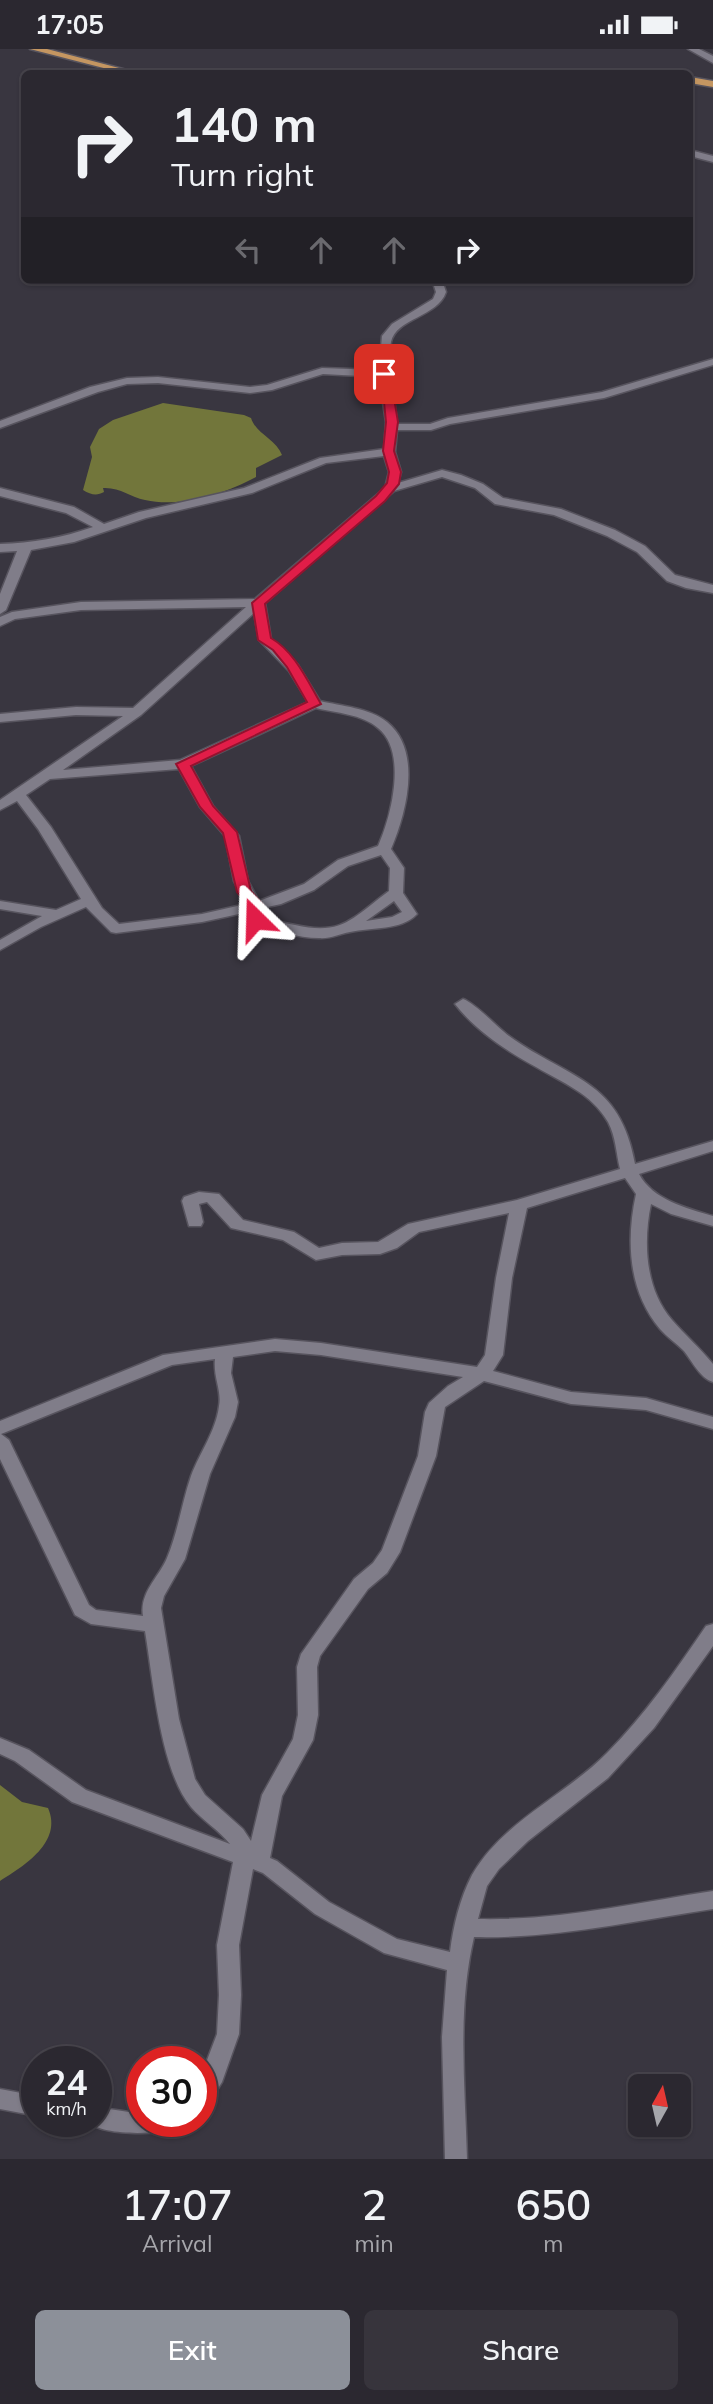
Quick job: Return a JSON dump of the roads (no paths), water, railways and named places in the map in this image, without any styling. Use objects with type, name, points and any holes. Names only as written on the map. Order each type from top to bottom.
[{"type":"main road","points":[[35,49],[121,70]]},
{"type":"main road","points":[[693,81],[713,84]]},
{"type":"street","points":[[692,49],[713,59]]},
{"type":"street","points":[[693,154],[713,159]]},
{"type":"street","points":[[390,489],[395,472],[389,451],[392,428],[384,374],[386,338],[396,326],[438,301],[441,292],[439,284]]},
{"type":"street","points":[[392,428],[431,427],[448,421],[604,395],[713,362]]},
{"type":"street","points":[[0,425],[31,417],[90,390],[134,381],[250,390],[268,388],[322,371],[384,374]]},
{"type":"street","points":[[0,548],[27,547],[71,539],[150,513],[248,491],[324,460],[389,451]]},
{"type":"street","points":[[0,806],[49,775],[136,712],[192,659],[390,489],[442,473],[479,486],[499,501],[557,512],[611,533],[640,549],[671,578],[713,589]]},
{"type":"street","points":[[0,492],[69,510],[103,528]]},
{"type":"street","points":[[27,547],[22,553],[3,616],[81,606],[259,603]]},
{"type":"street","points":[[259,603],[265,640],[277,647],[292,666],[314,704]]},
{"type":"street","points":[[49,775],[183,764],[314,704],[374,720],[392,735],[399,757],[400,791],[394,822],[384,849]]},
{"type":"street","points":[[0,718],[76,711],[136,712]]},
{"type":"street","points":[[183,764],[207,807],[230,832],[244,892],[256,906],[255,919],[265,925],[315,935],[409,916],[410,913],[397,893],[397,871],[384,849]]},
{"type":"street","points":[[0,796],[18,796]]},
{"type":"street","points":[[18,796],[44,827],[96,911],[116,929],[202,918],[256,906],[309,887],[343,863],[384,849]]},
{"type":"street","points":[[348,928],[397,893]]},
{"type":"street","points":[[0,946],[36,924],[90,900]]},
{"type":"street","points":[[0,905],[57,915]]},
{"type":"street","points":[[463,1004],[473,1015],[530,1057],[575,1079],[588,1089],[615,1118],[624,1142],[629,1172],[645,1192],[667,1206],[713,1221]]},
{"type":"street","points":[[195,1222],[190,1201],[197,1198],[215,1199],[221,1202],[237,1224],[288,1236],[316,1254],[387,1247],[414,1228],[519,1205],[713,1146]]},
{"type":"street","points":[[645,1192],[639,1232],[639,1265],[643,1278],[661,1318],[691,1348],[713,1376]]},
{"type":"street","points":[[217,2069],[228,2034],[228,1945],[272,1795],[303,1740],[308,1715],[307,1667],[311,1654],[361,1584],[380,1568],[391,1552],[427,1456],[438,1403],[482,1374],[494,1355],[504,1278],[519,1205]]},
{"type":"street","points":[[0,1428],[155,1363],[261,1345],[297,1346],[482,1374],[571,1398],[655,1406],[713,1423]]},
{"type":"street","points":[[225,1353],[222,1373],[228,1409],[201,1474],[176,1559],[153,1601],[152,1624],[174,1742],[185,1781],[198,1801],[244,1844],[252,1860]]},
{"type":"street","points":[[0,1440],[82,1610],[91,1617],[152,1624]]},
{"type":"street","points":[[456,2159],[454,2029],[457,1963],[475,1890],[488,1867],[512,1844],[587,1784],[629,1743],[713,1631]]},
{"type":"street","points":[[0,1747],[26,1757],[64,1789],[79,1796],[252,1860],[281,1875],[322,1908],[392,1947],[457,1963]]},
{"type":"street","points":[[465,1928],[506,1929],[561,1924],[713,1900]]},
{"type":"street","points":[[0,2099],[21,2103]]}]
